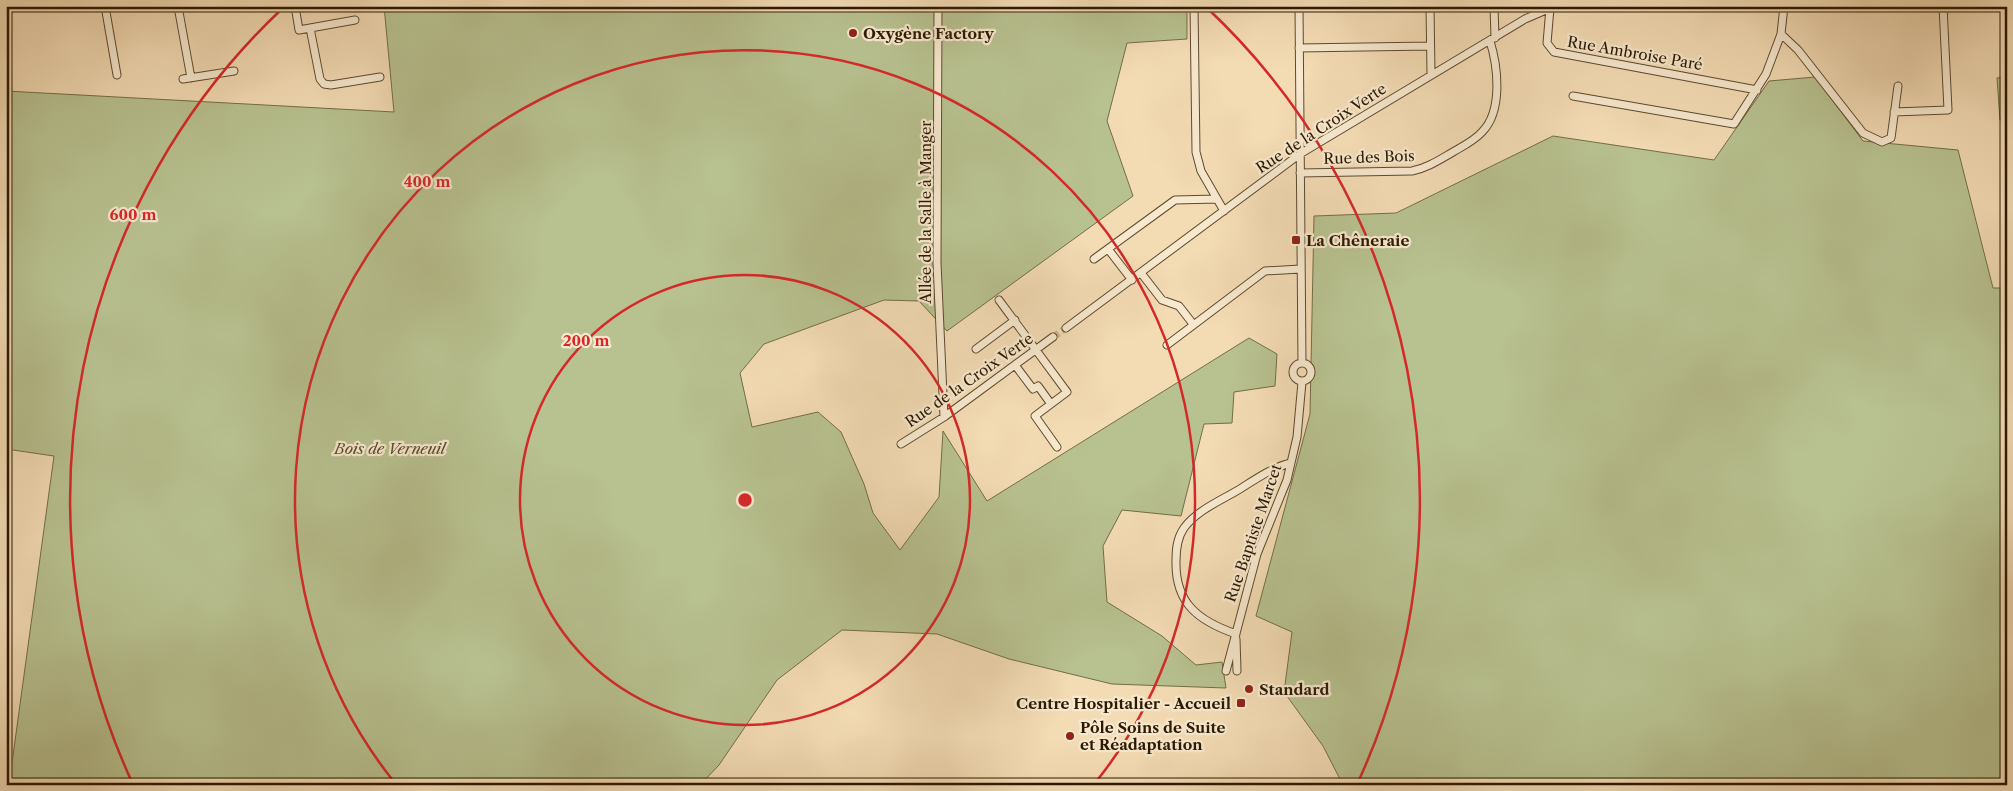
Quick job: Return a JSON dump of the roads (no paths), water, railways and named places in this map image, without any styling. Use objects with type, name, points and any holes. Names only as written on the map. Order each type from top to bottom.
[{"type":"street","points":[[104,6],[117,75]]},
{"type":"street","points":[[181,6],[179,12],[187,79],[234,71]]},
{"type":"street","points":[[295,6],[299,30],[356,20]]},
{"type":"street","name":"Allée de la Salle à Manger","points":[[938,6],[937,263],[944,417]]},
{"type":"street","points":[[1194,6],[1196,152],[1201,171],[1224,211]]},
{"type":"street","name":"Rue Baptiste Marcet","points":[[1299,6],[1302,363]]},
{"type":"street","points":[[1430,6],[1431,74]]},
{"type":"street","name":"Rue des Bois","points":[[1300,172],[1412,171],[1428,166],[1474,139],[1491,120],[1495,105],[1496,60],[1492,39],[1494,6]]},
{"type":"street","points":[[1573,96],[1734,124],[1757,90],[1781,34],[1784,6]]},
{"type":"street","points":[[1894,112],[1948,110],[1943,6]]},
{"type":"street","name":"Rue de la Croix Verte","points":[[1066,328],[1300,154],[1525,19],[1552,7]]},
{"type":"street","name":"Rue Ambroise Paré","points":[[1552,7],[1547,43],[1554,52],[1757,90]]},
{"type":"street","points":[[310,28],[320,79],[324,84],[331,85],[380,77]]},
{"type":"street","points":[[1781,34],[1798,50],[1863,133],[1882,142],[1891,138],[1898,86]]},
{"type":"street","points":[[1299,48],[1430,46]]},
{"type":"street","points":[[1094,259],[1175,200],[1217,199]]},
{"type":"street","points":[[1108,249],[1132,280]]},
{"type":"street","points":[[1167,345],[1265,271],[1301,269]]},
{"type":"street","points":[[1141,273],[1162,300],[1179,306],[1193,324]]},
{"type":"street","points":[[1000,300],[1068,392],[1035,416],[1057,446]]},
{"type":"street","points":[[976,349],[1015,320]]},
{"type":"street","name":"Rue de la Croix Verte","points":[[901,444],[944,417],[1053,337]]},
{"type":"street","name":"Rue Baptiste Marcet","points":[[1302,363],[1308,366],[1311,372],[1308,379],[1302,382],[1295,379],[1292,372],[1295,366],[1302,363]]},
{"type":"street","points":[[1016,365],[1033,389],[1038,386],[1051,404]]},
{"type":"street","name":"Rue Baptiste Marcet","points":[[1226,671],[1257,554],[1287,480],[1297,438],[1302,382]]},
{"type":"street","points":[[1236,634],[1212,625],[1187,602],[1177,580],[1177,543],[1184,529],[1195,516],[1269,472],[1291,463]]},
{"type":"street","name":"Rue Baptiste Marcet","points":[[1236,634],[1236,671]]},
{"type":"tunnel","points":[[1053,337],[1066,328]]},
{"type":"place","name":"Oxygène Factory","points":[[853,33]]},
{"type":"place","name":"La Chêneraie","points":[[1296,240]]},
{"type":"place","name":"Standard","points":[[1249,689]]},
{"type":"place","name":"Centre Hospitalier - Accueil","points":[[1241,703]]},
{"type":"place","name":"Pôle Soins de Suite et Réadaptation","points":[[1070,736]]},
{"type":"park label","name":"Bois de Verneuil","points":[[390,448]]}]
